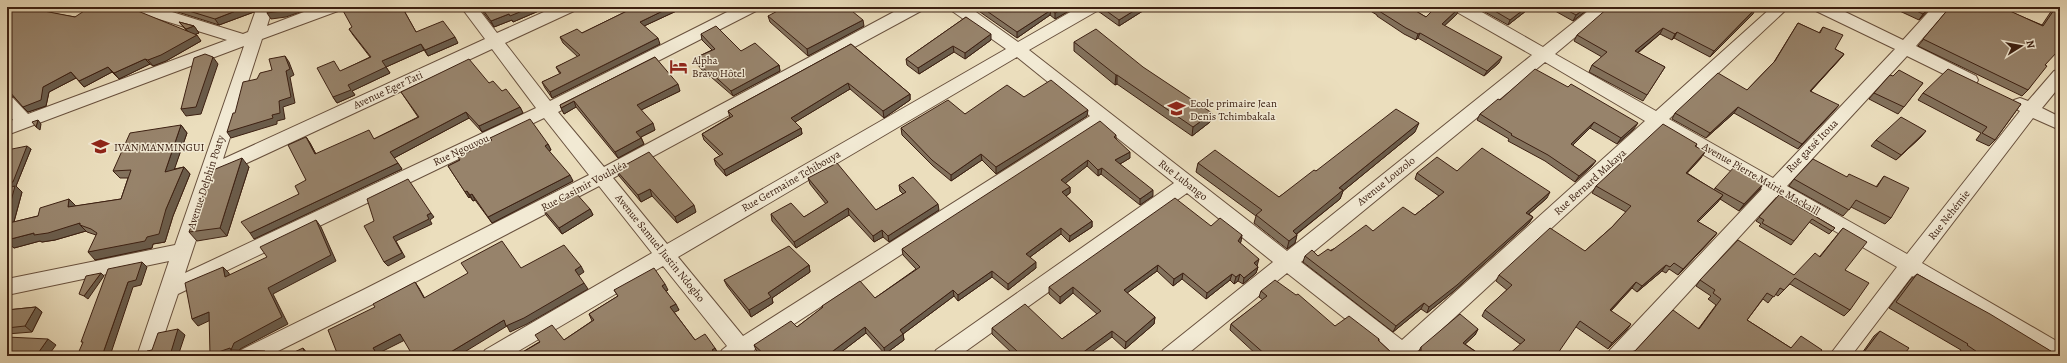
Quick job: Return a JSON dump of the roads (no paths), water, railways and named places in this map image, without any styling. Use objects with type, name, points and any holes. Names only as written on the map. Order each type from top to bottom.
[{"type":"street","points":[[139,7],[249,38]]},
{"type":"street","name":"Avenue Delphin Poaty","points":[[146,356],[184,251],[249,38],[265,7]]},
{"type":"street","points":[[7,129],[332,7]]},
{"type":"street","name":"Avenue Samuel Justin Ndogho","points":[[469,7],[547,110],[665,254],[739,354]]},
{"type":"street","name":"Avenue Eger Tati","points":[[208,173],[568,7]]},
{"type":"street","name":"Rue Ngouvou","points":[[170,289],[325,214],[547,110],[750,7]]},
{"type":"street","name":"Rue Casimir Voulaléa","points":[[248,356],[302,332],[602,176],[777,84],[915,7]]},
{"type":"street","name":"Rue Lubango","points":[[958,7],[1018,50],[1403,355]]},
{"type":"street","name":"Rue Germaine Tchibouya","points":[[492,356],[1091,7]]},
{"type":"street","name":"Avenue Pierre Mairie Mackaill","points":[[1462,7],[1774,186],[2060,354]]},
{"type":"street","name":"Avenue Louzolo","points":[[1170,356],[1603,7]]},
{"type":"street","name":"Rue Bernard Makaya","points":[[1403,355],[1781,7]]},
{"type":"street","points":[[1822,7],[1982,86]]},
{"type":"street","name":"Rue gatsé Itoua","points":[[1617,356],[1774,186],[1906,48],[1942,7]]},
{"type":"street","name":"Rue Nehémie","points":[[1839,356],[2030,109],[2060,75]]},
{"type":"street","points":[[2003,96],[2060,124]]},
{"type":"street","points":[[7,102],[25,122]]},
{"type":"street","points":[[739,354],[926,228],[1102,116]]},
{"type":"street","points":[[943,356],[1187,183]]},
{"type":"street","points":[[7,287],[184,251]]},
{"type":"place","name":"Alpha Bravo Hôtel","points":[[679,66]]},
{"type":"place","name":"Ecole primaire Jean Denis Tchimbakala","points":[[1177,109]]},
{"type":"place","name":"IVAN MANMINGUI","points":[[101,147]]}]
